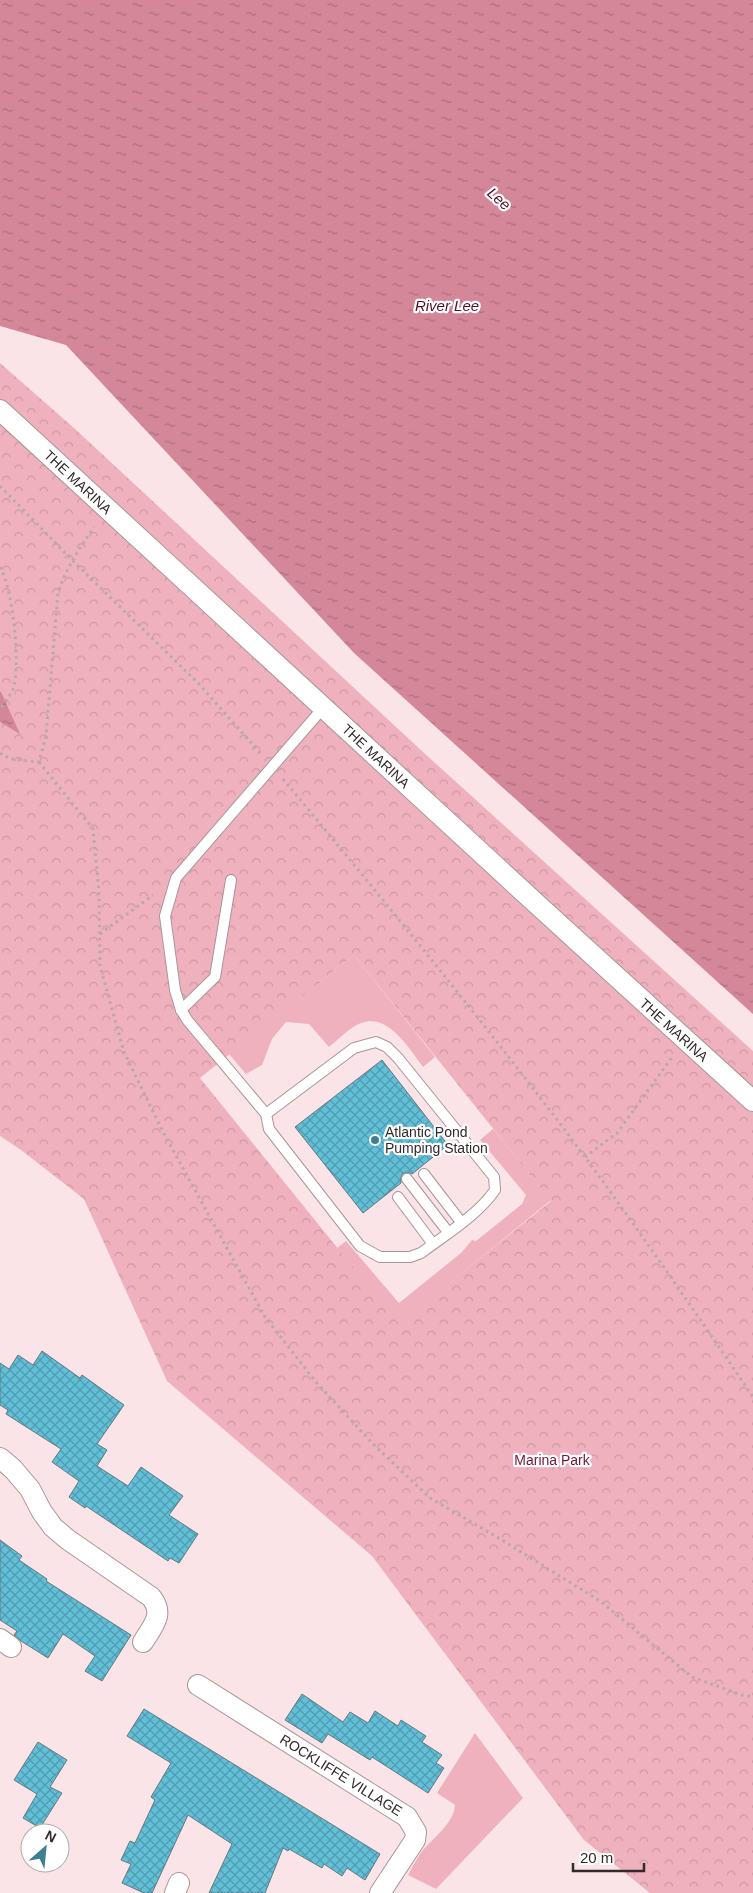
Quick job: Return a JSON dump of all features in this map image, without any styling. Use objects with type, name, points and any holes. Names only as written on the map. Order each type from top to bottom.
[{"type":"street","name":"THE MARINA","points":[[0,410],[753,1101]]},
{"type":"street","points":[[0,1458],[13,1469],[30,1489],[42,1512],[53,1527],[67,1539],[151,1597],[156,1603],[158,1616],[143,1642]]},
{"type":"street","name":"ROCKLIFFE VILLAGE","points":[[198,1685],[408,1817],[416,1832],[415,1840],[380,1893]]},
{"type":"lane","points":[[266,1114],[354,1048],[376,1042],[387,1047],[398,1058],[494,1177],[495,1190],[489,1199],[421,1253],[410,1257],[380,1257],[360,1246],[268,1129],[266,1114],[188,1021],[181,1010],[175,990],[165,916],[176,878],[323,708]]},
{"type":"lane","points":[[181,1010],[215,977],[231,880]]},
{"type":"lane","points":[[424,1174],[461,1222]]},
{"type":"lane","points":[[406,1179],[448,1232]]},
{"type":"lane","points":[[398,1197],[433,1244]]},
{"type":"path","points":[[0,486],[72,560],[199,684],[273,767],[445,974],[585,1157],[649,1245],[753,1397]]},
{"type":"path","points":[[38,762],[46,736],[58,593],[72,560],[98,521],[109,510]]},
{"type":"path","points":[[0,567],[4,574],[15,630],[16,666],[12,689],[0,709]]},
{"type":"path","points":[[0,753],[10,759],[38,762],[93,829],[99,892],[100,966],[124,1052],[163,1132],[264,1317],[316,1382],[372,1443],[430,1498],[600,1601],[692,1677],[742,1695],[753,1697]]},
{"type":"path","points":[[100,934],[176,878]]},
{"type":"path","points":[[585,1157],[617,1133],[685,1039]]},
{"type":"green space","name":"Marina Park","points":[[0,363],[74,428],[423,752],[753,1051],[753,1893],[650,1893],[584,1840],[372,1556],[167,1381],[84,1199],[0,1136]],"holes":[[[354,955],[551,1201],[399,1324],[200,1078]]]},
{"type":"green space","points":[[354,955],[435,1057],[423,1067],[397,1034],[381,1023],[371,1021],[361,1023],[349,1030],[329,1047],[309,1024],[286,1022],[272,1039],[262,1065],[246,1074],[229,1054]]},
{"type":"green space","points":[[493,1129],[551,1200],[399,1325],[337,1248],[346,1241],[399,1303],[461,1253],[472,1240],[476,1241],[522,1204],[526,1195],[480,1140]]},
{"type":"green space","points":[[475,1733],[523,1798],[436,1889],[408,1875],[420,1854],[451,1819],[455,1805],[437,1793]]},
{"type":"water","name":"River Lee","points":[[0,0],[753,0],[753,1014],[354,653],[66,345],[0,326]]},
{"type":"water","points":[[0,691],[2,694],[20,734],[0,722]]},
{"type":"building","name":"Atlantic Pond Pumping Station","points":[[382,1060],[448,1145],[412,1174],[407,1172],[402,1174],[401,1183],[363,1213],[295,1127]]},
{"type":"building","points":[[42,1351],[80,1378],[82,1375],[124,1405],[97,1444],[107,1450],[97,1466],[128,1486],[141,1467],[183,1496],[169,1515],[198,1534],[179,1563],[170,1558],[168,1561],[86,1506],[85,1508],[69,1497],[79,1481],[52,1462],[61,1449],[6,1414],[8,1410],[0,1405],[0,1363],[9,1369],[18,1355],[33,1365]]},
{"type":"building","points":[[0,1540],[22,1556],[19,1560],[47,1579],[46,1581],[131,1635],[102,1681],[85,1671],[95,1656],[63,1634],[48,1658],[21,1641],[14,1635],[17,1631],[0,1620]]},
{"type":"building","points":[[302,1694],[343,1722],[350,1712],[368,1723],[375,1711],[398,1726],[401,1720],[426,1736],[422,1742],[442,1755],[436,1763],[444,1768],[428,1793],[372,1757],[370,1760],[328,1734],[322,1743],[285,1720]]},
{"type":"building","points":[[144,1709],[380,1854],[365,1880],[347,1868],[342,1876],[324,1864],[322,1868],[289,1849],[288,1851],[283,1848],[265,1893],[209,1893],[232,1844],[188,1815],[152,1893],[144,1893],[122,1883],[131,1864],[121,1860],[130,1841],[135,1843],[155,1800],[151,1797],[171,1763],[127,1736]]},
{"type":"building","points":[[38,1742],[67,1760],[50,1787],[62,1793],[43,1823],[32,1823],[23,1818],[37,1794],[14,1780]]},
{"type":"place","name":"Atlantic Pond Pumping Station","points":[[375,1140]]},
{"type":"water label","name":"Lee","points":[[499,199]]}]
